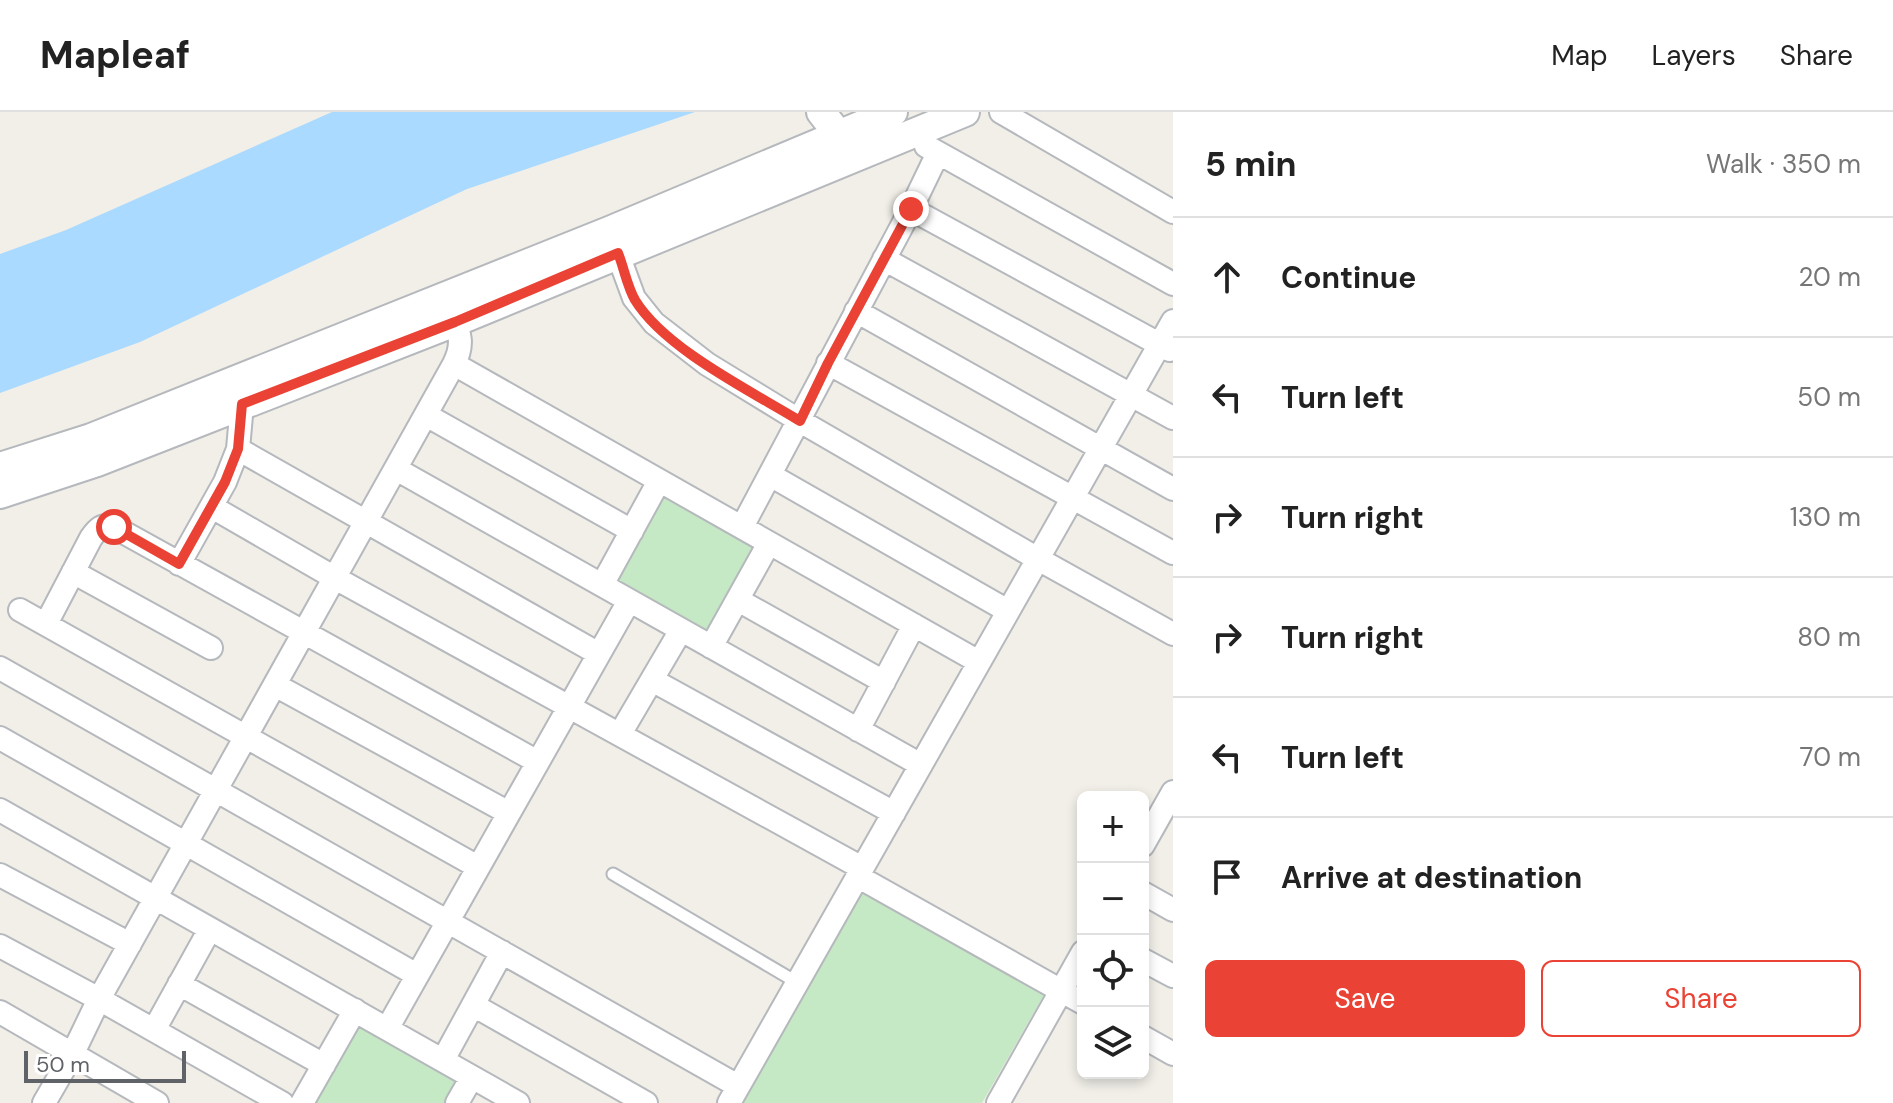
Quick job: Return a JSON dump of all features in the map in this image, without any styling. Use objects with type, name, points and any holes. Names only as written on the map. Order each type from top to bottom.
[{"type":"street","points":[[821,112],[848,146]]},
{"type":"street","points":[[0,494],[97,462],[242,404],[450,309],[900,124],[965,112]]},
{"type":"street","points":[[1001,112],[1173,212]]},
{"type":"street","points":[[900,124],[938,153],[1173,284]]},
{"type":"street","points":[[742,527],[938,153]]},
{"type":"street","points":[[911,209],[1166,348]]},
{"type":"street","points":[[614,242],[634,298],[654,323],[707,364],[1038,559],[1173,634]]},
{"type":"street","points":[[884,259],[1173,418]]},
{"type":"street","points":[[44,1103],[454,364],[461,350],[461,341],[450,309]]},
{"type":"street","points":[[0,467],[91,438],[450,309]]},
{"type":"street","points":[[856,311],[1173,489]]},
{"type":"street","points":[[0,668],[502,952],[734,1094],[1131,395],[1166,348],[1173,321]]},
{"type":"street","points":[[828,363],[1173,553]]},
{"type":"street","points":[[454,364],[979,662]]},
{"type":"street","points":[[179,564],[212,507],[238,449],[242,404]]},
{"type":"street","points":[[426,415],[632,531]]},
{"type":"street","points":[[238,449],[599,654]]},
{"type":"street","points":[[396,469],[921,765]]},
{"type":"street","points":[[770,475],[1008,611]]},
{"type":"street","points":[[602,585],[659,481]]},
{"type":"street","points":[[212,507],[620,734],[1077,999]]},
{"type":"street","points":[[46,624],[98,528],[105,525],[114,527],[538,762]]},
{"type":"street","points":[[711,647],[769,543]]},
{"type":"street","points":[[73,572],[211,648]]},
{"type":"street","points":[[738,600],[884,682]]},
{"type":"street","points":[[387,1029],[629,601]]},
{"type":"street","points":[[20,610],[478,867]]},
{"type":"street","points":[[858,730],[914,625]]},
{"type":"street","points":[[620,734],[681,630]]},
{"type":"street","points":[[652,680],[894,813]]},
{"type":"street","points":[[275,685],[509,813]]},
{"type":"street","points":[[0,738],[417,975]]},
{"type":"street","points":[[1149,834],[1173,792]]},
{"type":"street","points":[[0,810],[518,1103]]},
{"type":"street","points":[[0,875],[130,944]]},
{"type":"street","points":[[1149,896],[1173,910]]},
{"type":"street","points":[[154,1030],[210,929]]},
{"type":"street","points":[[0,946],[282,1103]]},
{"type":"street","points":[[443,1060],[502,952]]},
{"type":"street","points":[[998,1103],[1077,963]]},
{"type":"street","points":[[1149,963],[1173,976]]},
{"type":"street","points":[[179,984],[324,1065]]},
{"type":"street","points":[[473,1005],[646,1103]]},
{"type":"street","points":[[302,1103],[355,1010]]},
{"type":"street","points":[[0,1012],[157,1103]]},
{"type":"street","points":[[1149,1040],[1173,1054]]},
{"type":"street","points":[[457,1103],[472,1077]]},
{"type":"lane","points":[[613,874],[798,983]]},
{"type":"green space","points":[[659,489],[765,548],[716,635],[610,576]]},
{"type":"green space","points":[[862,890],[1045,993],[982,1103],[741,1103]]},
{"type":"green space","points":[[356,1022],[462,1082],[450,1103],[311,1103]]},
{"type":"water","points":[[332,112],[695,112],[467,189],[140,342],[0,393],[0,254],[66,230]]},
{"type":"route","points":[[114,527],[179,564],[225,482],[238,449],[242,404],[455,322],[618,253],[634,298],[654,323],[707,364],[800,421],[911,209]]}]
